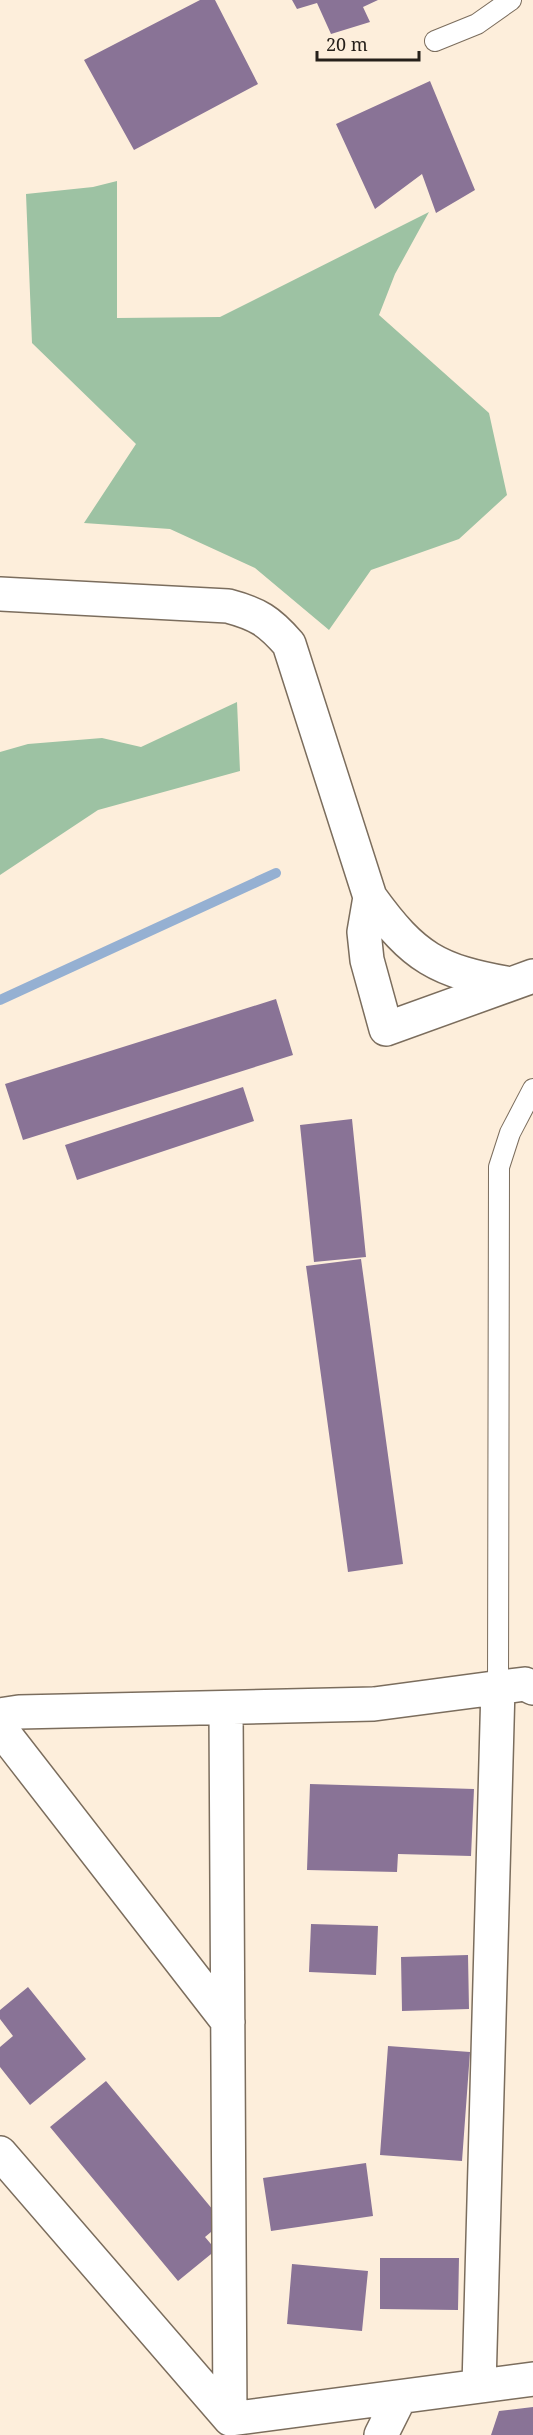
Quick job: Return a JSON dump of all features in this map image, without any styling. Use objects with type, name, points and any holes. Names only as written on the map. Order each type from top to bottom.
[{"type":"street","points":[[0,594],[228,606],[251,612],[271,623],[290,644],[370,897],[394,930],[416,951],[443,968],[476,978],[522,980]]},
{"type":"street","points":[[370,897],[364,932],[367,960],[386,1029],[522,980]]},
{"type":"street","points":[[0,1715],[19,1712],[374,1704],[522,1684],[479,2386]]},
{"type":"street","points":[[226,1709],[230,2419]]},
{"type":"street","points":[[0,1728],[228,2022]]},
{"type":"street","points":[[0,2152],[230,2419]]},
{"type":"street","points":[[230,2419],[533,2379]]},
{"type":"street","points":[[381,2435],[400,2397]]},
{"type":"lane","points":[[435,41],[477,24],[512,0]]},
{"type":"lane","points":[[522,1684],[499,1167],[510,1133],[533,1089]]},
{"type":"green space","points":[[117,181],[117,318],[220,317],[429,212],[395,274],[379,315],[489,413],[507,495],[459,539],[371,570],[329,630],[255,568],[170,529],[84,523],[136,444],[32,343],[26,194],[93,187]]},
{"type":"green space","points":[[237,702],[240,771],[98,810],[0,875],[0,752],[28,744],[102,738],[141,747]]},
{"type":"building","points":[[200,0],[215,0],[258,84],[134,150],[84,60]]},
{"type":"building","points":[[292,0],[378,0],[363,7],[370,22],[331,34],[317,3],[297,9]]},
{"type":"building","points":[[430,81],[475,190],[436,213],[422,174],[375,209],[336,124]]},
{"type":"building","points":[[276,999],[293,1055],[23,1140],[5,1084]]},
{"type":"building","points":[[243,1087],[254,1121],[77,1180],[65,1145]]},
{"type":"building","points":[[352,1119],[366,1257],[314,1262],[300,1125]]},
{"type":"building","points":[[361,1259],[403,1564],[348,1572],[306,1266]]},
{"type":"building","points":[[310,1784],[474,1789],[471,1856],[398,1854],[397,1872],[307,1870]]},
{"type":"building","points":[[311,1924],[378,1926],[376,1975],[309,1972]]},
{"type":"building","points":[[468,1955],[469,2009],[402,2011],[401,1957]]},
{"type":"building","points":[[28,1987],[86,2059],[30,2105],[0,2067],[0,2047],[13,2036],[0,2019],[0,2010]]},
{"type":"building","points":[[388,2046],[470,2052],[462,2161],[380,2155]]},
{"type":"building","points":[[106,2081],[223,2222],[205,2237],[216,2250],[178,2281],[50,2127]]},
{"type":"building","points":[[366,2163],[373,2216],[271,2231],[263,2178]]},
{"type":"building","points":[[380,2258],[459,2258],[458,2310],[380,2309]]},
{"type":"building","points":[[292,2264],[368,2271],[362,2331],[287,2324]]},
{"type":"building","points":[[533,2407],[533,2435],[491,2435],[499,2411]]},
{"type":"waterway","points":[[0,1000],[276,873]]}]
